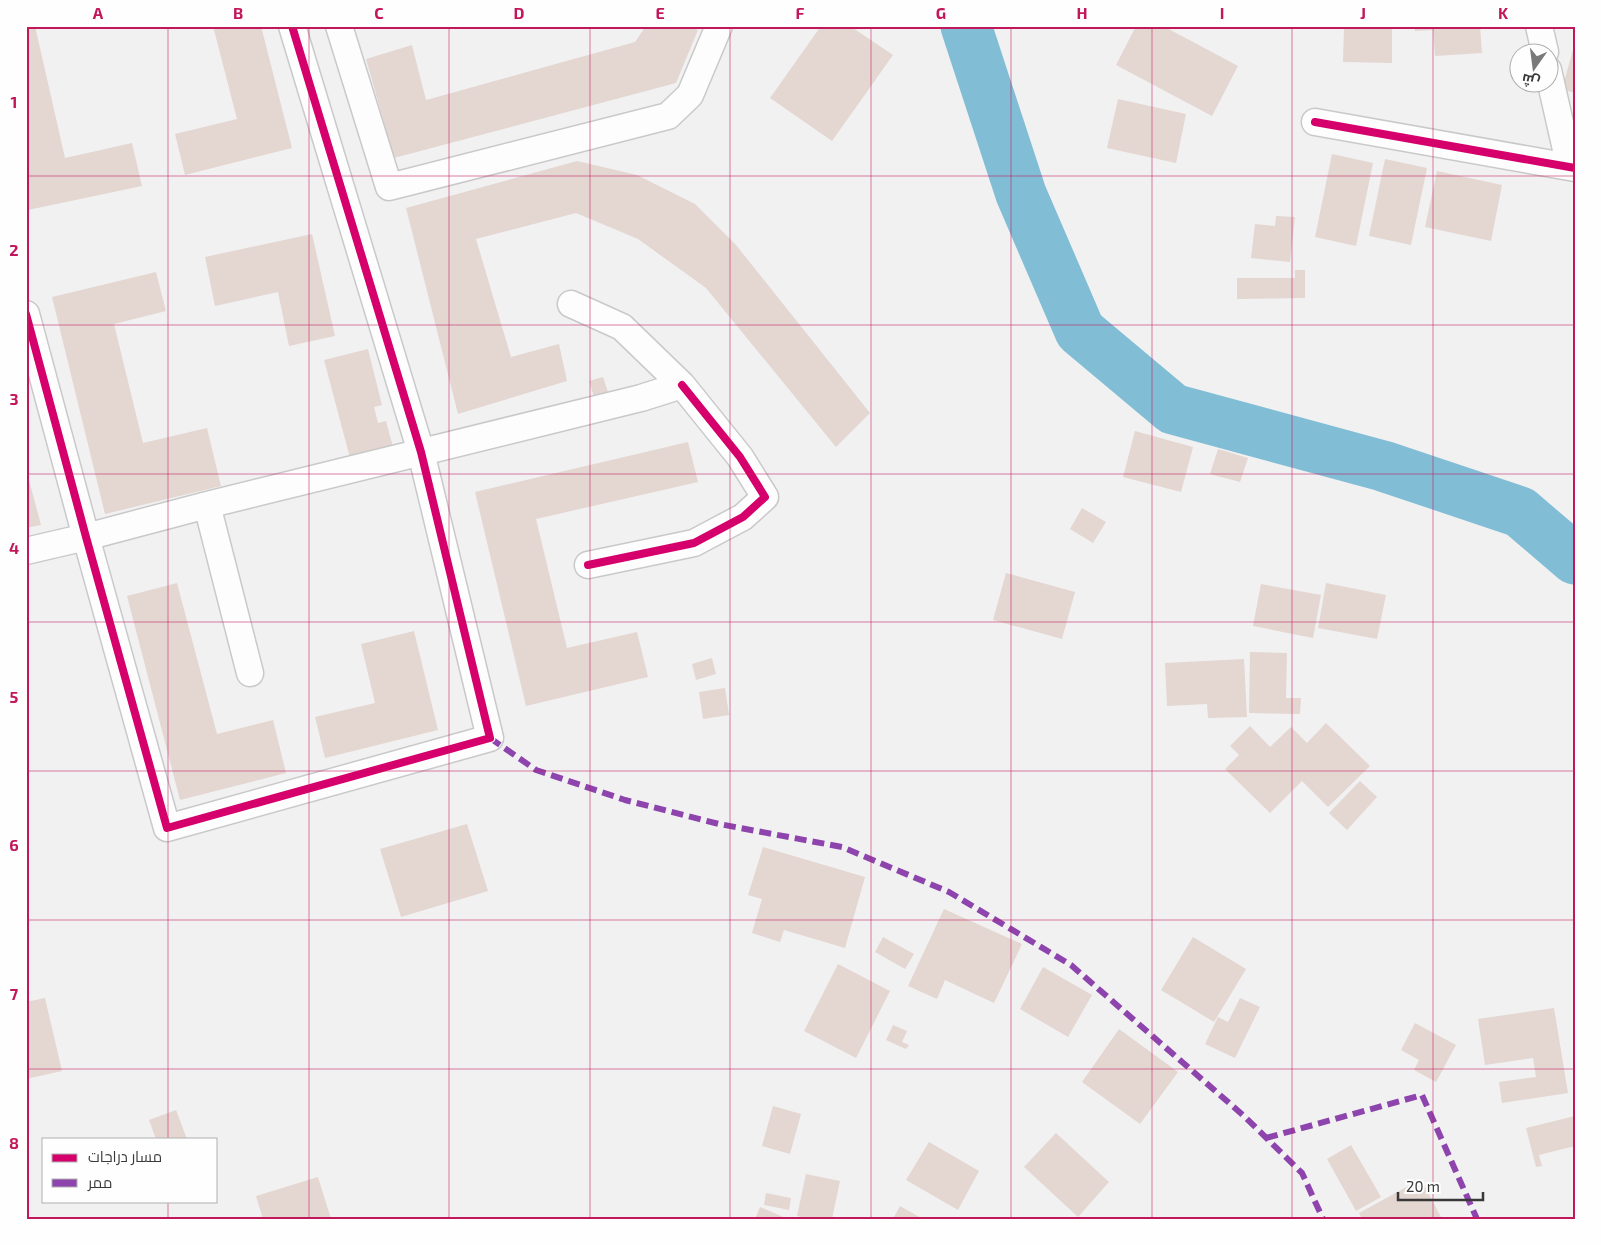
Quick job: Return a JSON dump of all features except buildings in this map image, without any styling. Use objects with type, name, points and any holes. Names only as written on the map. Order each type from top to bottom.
[{"type":"street","points":[[26,314],[167,828],[490,738],[421,452],[292,26]]},
{"type":"street","points":[[339,26],[389,187],[668,116],[690,95],[719,26]]},
{"type":"street","points":[[1539,26],[1543,42]]},
{"type":"street","points":[[1315,122],[1572,168],[1553,92]]},
{"type":"street","points":[[571,304],[622,327],[682,385],[740,457],[765,497],[743,517],[694,543],[588,565]]},
{"type":"street","points":[[26,551],[641,398],[682,385]]},
{"type":"street","points":[[207,505],[250,673]]},
{"type":"waterway","points":[[966,26],[1021,194],[1080,331],[1173,409],[1383,466],[1520,512],[1575,559]]},
{"type":"marked path","points":[[490,738],[536,770],[625,800],[719,824],[842,847],[949,892],[1071,965],[1244,1116],[1302,1173],[1323,1219]]},
{"type":"marked path","points":[[1266,1138],[1422,1095],[1477,1219]]},
{"type":"cycle path","points":[[26,314],[167,828],[490,738],[421,452],[292,26]]},
{"type":"cycle path","points":[[1315,122],[1575,168]]},
{"type":"cycle path","points":[[588,565],[694,543],[743,517],[765,497],[740,457],[682,385]]}]
